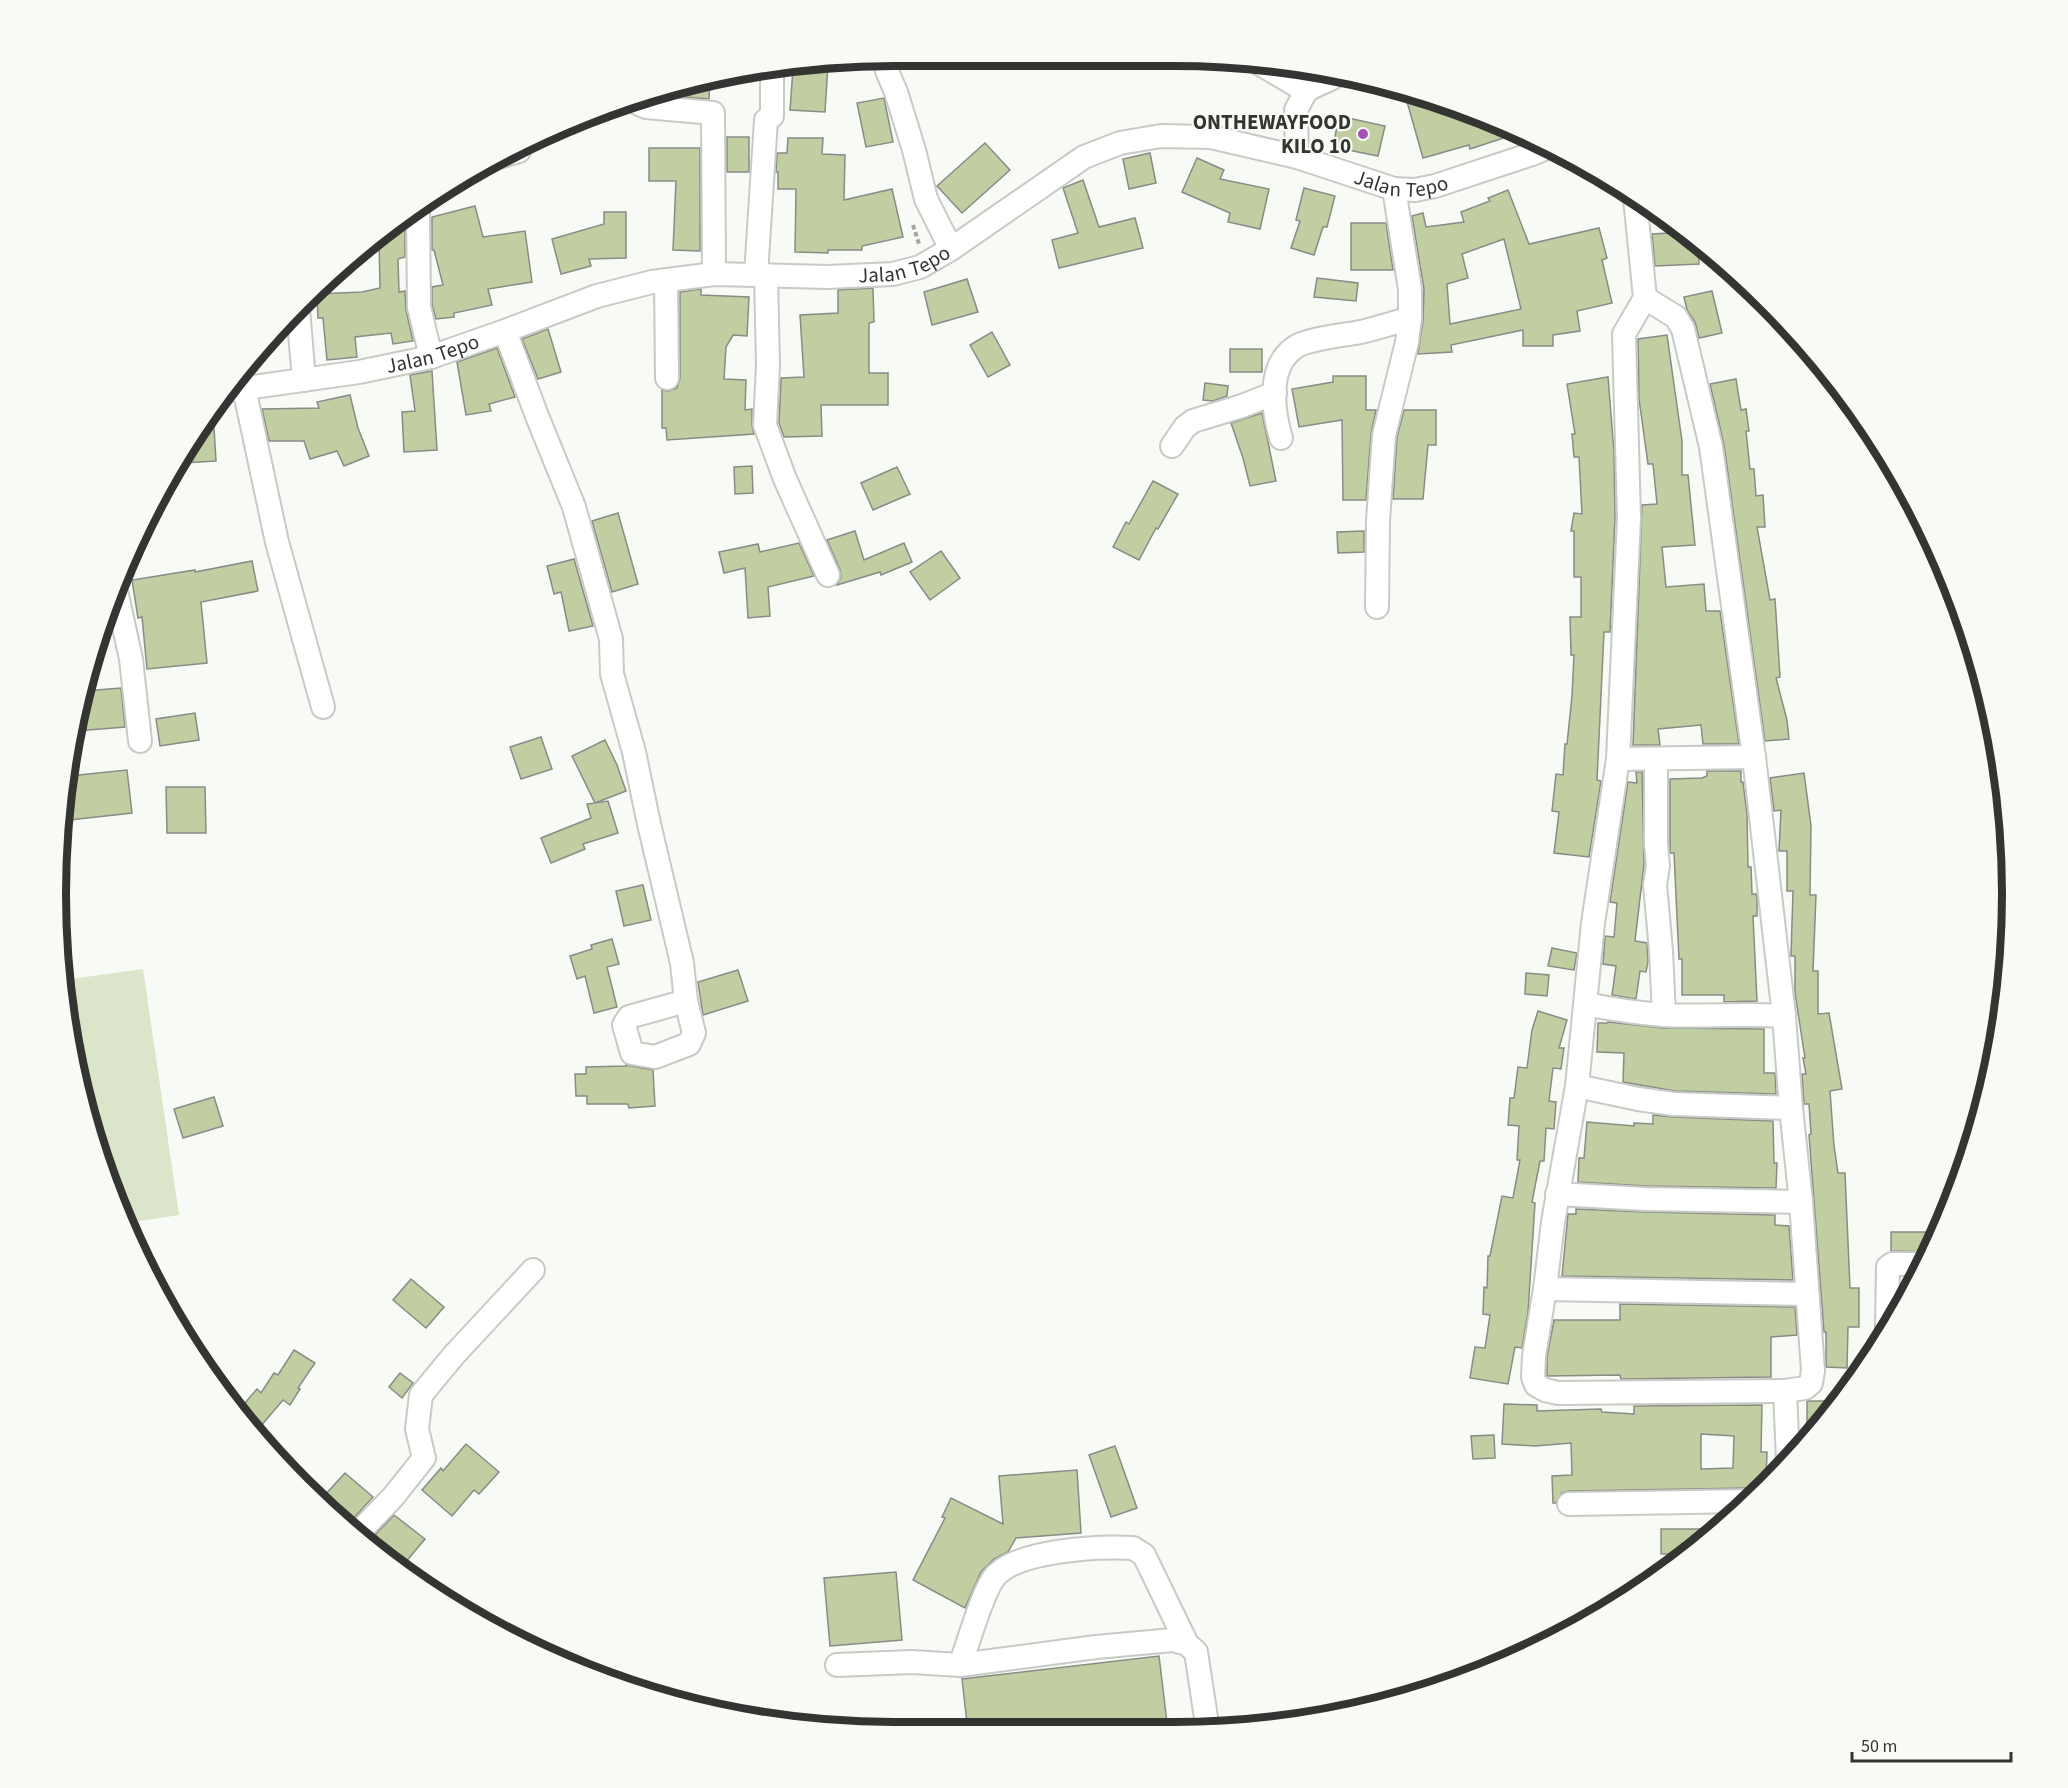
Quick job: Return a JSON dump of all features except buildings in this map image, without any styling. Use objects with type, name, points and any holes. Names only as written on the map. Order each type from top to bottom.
[{"type":"street","points":[[886,66],[914,150],[926,199],[951,249]]},
{"type":"street","points":[[1274,72],[1306,91]]},
{"type":"street","points":[[772,75],[772,116],[766,120],[761,275],[768,365],[765,425],[785,479],[828,575]]},
{"type":"street","points":[[1297,157],[1296,110],[1306,91],[1316,84],[1328,81]]},
{"type":"street","points":[[643,106],[713,113],[714,274]]},
{"type":"street","name":"Jalan Tepo","points":[[238,388],[359,372],[431,357],[597,296],[666,280],[714,274],[827,277],[893,274],[920,267],[951,249],[1084,157],[1120,142],[1161,136],[1211,137],[1297,157],[1394,189],[1415,190],[1435,186],[1540,151]]},
{"type":"street","points":[[1377,607],[1378,521],[1384,435],[1407,342],[1410,318],[1410,289],[1394,189]]},
{"type":"street","points":[[1636,207],[1645,298],[1624,334],[1629,518],[1618,759],[1593,923],[1577,1086],[1557,1194],[1533,1377],[1536,1385],[1558,1394],[1785,1391],[1805,1388],[1811,1383],[1813,1371],[1784,1016],[1754,757],[1711,447],[1688,346],[1683,329],[1676,317],[1645,298]]},
{"type":"street","points":[[418,217],[419,307],[431,357]]},
{"type":"street","points":[[666,280],[667,378]]},
{"type":"street","points":[[1281,438],[1275,417],[1277,375],[1282,361],[1295,346],[1410,318]]},
{"type":"street","points":[[299,319],[304,380]]},
{"type":"street","points":[[506,331],[537,417],[574,507],[611,639],[612,674],[634,752],[682,963],[686,1001]]},
{"type":"street","points":[[235,393],[323,707]]},
{"type":"street","points":[[1172,446],[1185,427],[1193,421],[1275,393]]},
{"type":"street","points":[[119,603],[130,659],[140,741]]},
{"type":"street","points":[[1618,759],[1754,757]]},
{"type":"street","points":[[1656,760],[1658,866],[1655,885],[1664,1015]]},
{"type":"street","points":[[1585,1004],[1622,1011],[1664,1015],[1784,1016]]},
{"type":"street","points":[[1577,1086],[1674,1104],[1791,1108]]},
{"type":"street","points":[[1557,1194],[1646,1200],[1801,1202]]},
{"type":"street","points":[[1887,1314],[1888,1267],[1892,1264],[1915,1264]]},
{"type":"street","points":[[363,1529],[393,1497],[424,1458],[417,1429],[422,1395],[454,1355],[533,1270]]},
{"type":"street","points":[[1545,1289],[1807,1294]]},
{"type":"street","points":[[1785,1391],[1788,1450]]},
{"type":"street","points":[[1569,1504],[1736,1501]]},
{"type":"street","points":[[960,1665],[993,1579],[1004,1568],[1017,1561],[1044,1554],[1133,1548],[1144,1555],[1187,1644],[1196,1652],[1206,1721]]},
{"type":"street","points":[[837,1665],[912,1662],[960,1665],[1155,1641],[1173,1640],[1187,1644]]},
{"type":"green space","points":[[143,969],[179,1215],[134,1222],[110,1160],[94,1108],[82,1056],[71,979]]},
{"type":"place","name":"ONTHEWAYFOOD KILO 10","points":[[1363,134]]}]
